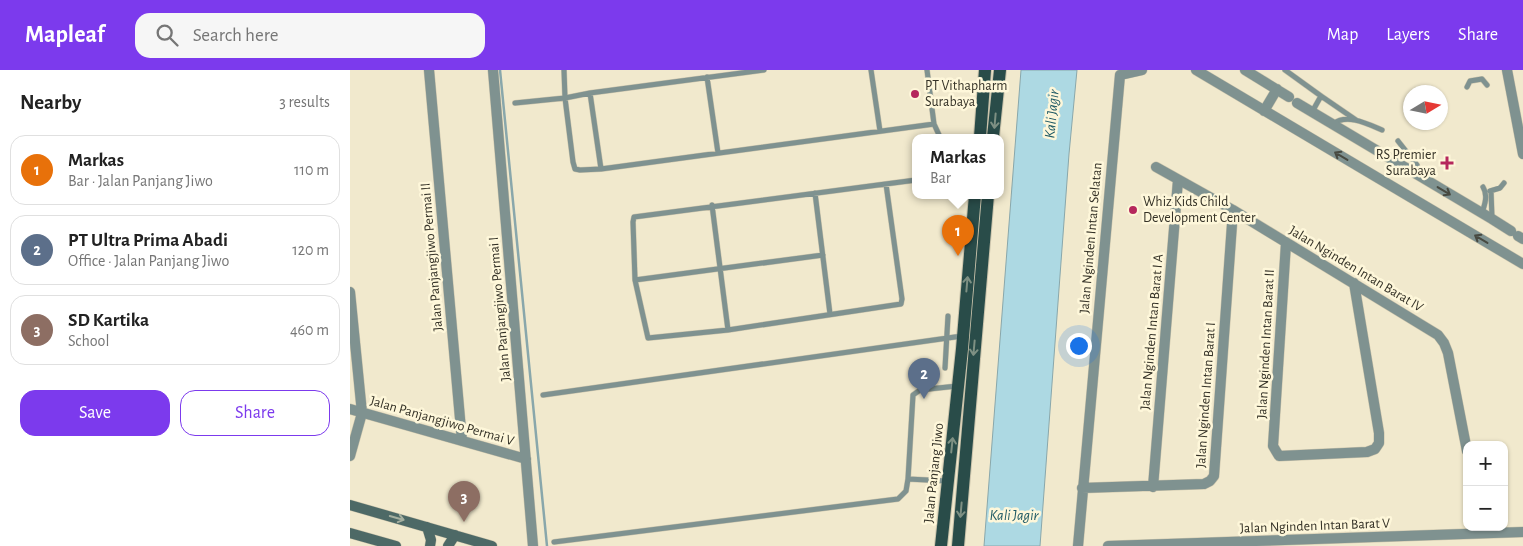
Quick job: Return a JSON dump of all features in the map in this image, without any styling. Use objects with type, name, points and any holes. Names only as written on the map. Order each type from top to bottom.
[{"type":"main road","points":[[980,134],[985,70]]},
{"type":"main road","points":[[993,134],[1000,70]]},
{"type":"main road","name":"Jalan Panjang Jiwo","points":[[941,546],[963,336],[981,199]]},
{"type":"main road","name":"Jalan Panjang Jiwo","points":[[958,546],[978,224]]},
{"type":"street","name":"Jalan Panjangjiwo Permai II","points":[[429,70],[462,441]]},
{"type":"street","name":"Jalan Panjangjiwo Permai I","points":[[493,70],[533,546]]},
{"type":"street","name":"Jalan Nginden Intan Selatan","points":[[1078,546],[1118,73],[1142,70]]},
{"type":"street","points":[[1196,70],[1523,264]]},
{"type":"street","points":[[1245,70],[1517,236]]},
{"type":"street","points":[[1507,70],[1518,96],[1523,154]]},
{"type":"street","points":[[1264,111],[1277,89]]},
{"type":"street","name":"Jalan Nginden Intan Barat IV","points":[[1156,167],[1234,210],[1438,335],[1448,353],[1465,441]]},
{"type":"street","name":"Jalan Nginden Intan Barat I A","points":[[1152,487],[1178,180]]},
{"type":"street","name":"Jalan Nginden Intan Barat I","points":[[1082,488],[1204,484],[1214,476],[1234,210]]},
{"type":"street","name":"Jalan Nginden Intan Barat II","points":[[1286,242],[1273,446],[1280,456],[1367,452],[1375,449],[1379,443],[1375,405],[1354,283]]},
{"type":"street","points":[[350,292],[362,413],[350,456]]},
{"type":"street","name":"Jalan Panjangjiwo Permai V","points":[[350,409],[526,459]]},
{"type":"street","points":[[350,506],[492,546]]},
{"type":"street","points":[[427,527],[431,540],[430,546]]},
{"type":"street","name":"Jalan Nginden Intan Barat V","points":[[1108,546],[1463,531]]},
{"type":"street","name":"Jalan Nginden Intan Barat V","points":[[1502,531],[1523,532]]},
{"type":"street","points":[[350,532],[392,545]]},
{"type":"street","points":[[448,546],[455,535]]},
{"type":"lane","points":[[564,70],[565,98],[575,169],[580,170],[600,169],[934,124]]},
{"type":"lane","points":[[514,103],[565,98],[764,70]]},
{"type":"lane","points":[[871,70],[880,131]]},
{"type":"lane","points":[[927,70],[934,124],[939,134]]},
{"type":"lane","points":[[1285,70],[1356,120],[1382,130]]},
{"type":"lane","points":[[707,78],[718,153]]},
{"type":"lane","points":[[1467,87],[1470,81],[1482,79],[1487,85]]},
{"type":"lane","points":[[590,93],[600,169]]},
{"type":"lane","points":[[1312,112],[1321,96]]},
{"type":"lane","points":[[1333,124],[1340,120],[1356,120]]},
{"type":"lane","points":[[1398,141],[1417,165],[1422,177]]},
{"type":"lane","points":[[886,184],[902,302],[899,305],[728,330],[648,338],[635,280],[632,222],[634,217],[712,205],[912,181]]},
{"type":"lane","points":[[1487,190],[1500,188],[1504,183]]},
{"type":"lane","points":[[1481,213],[1485,204],[1487,190]]},
{"type":"lane","points":[[1487,190],[1492,219]]},
{"type":"lane","points":[[815,193],[830,314]]},
{"type":"lane","points":[[712,205],[728,330]]},
{"type":"lane","points":[[635,280],[823,255]]},
{"type":"lane","points":[[946,368],[948,316]]},
{"type":"lane","points":[[543,395],[963,336]]},
{"type":"lane","points":[[554,542],[898,499],[906,491],[908,479],[913,395],[920,390],[958,386]]},
{"type":"lane","points":[[908,479],[948,480]]},
{"type":"water","name":"Kali Jagir","points":[[1021,70],[1077,70],[1040,546],[984,546]]},
{"type":"waterway","points":[[500,70],[547,546]]},
{"type":"place","name":"PT Vithapharm Surabaya","points":[[915,94]]},
{"type":"place","name":"RS Premier Surabaya","points":[[1447,163]]},
{"type":"place","name":"Whiz Kids Child Development Center","points":[[1133,210]]},
{"type":"place","name":"Markas","points":[[958,256]]},
{"type":"place","name":"PT Ultra Prima Abadi","points":[[924,399]]},
{"type":"place","name":"SD Kartika","points":[[464,522]]}]
